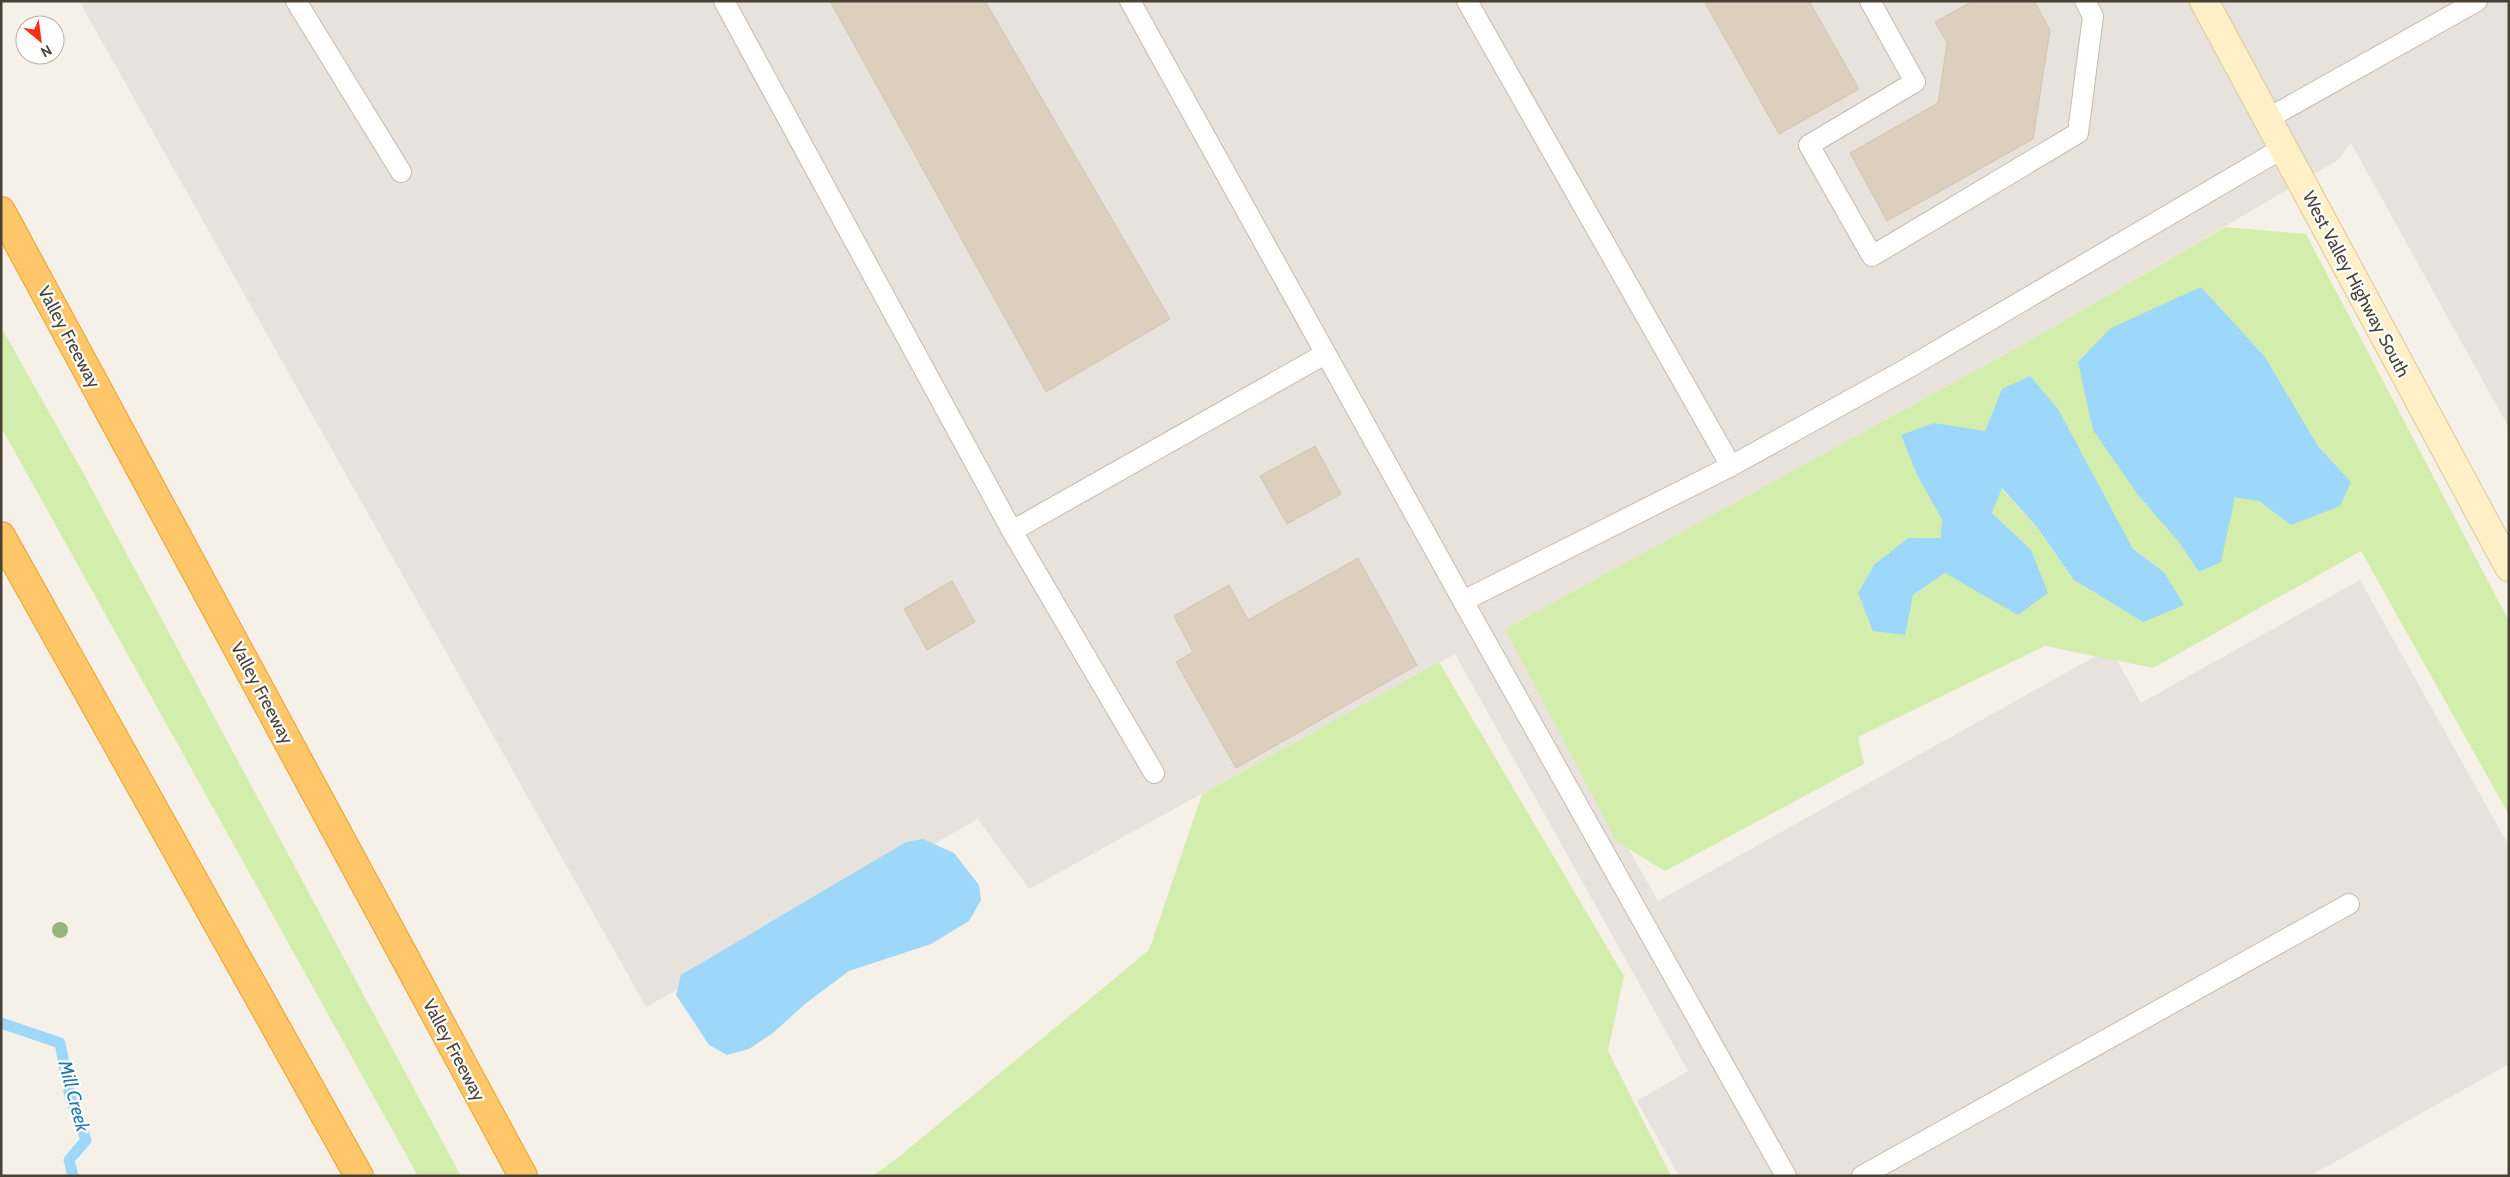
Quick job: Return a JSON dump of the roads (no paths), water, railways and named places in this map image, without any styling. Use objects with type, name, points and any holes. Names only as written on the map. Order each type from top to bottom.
[{"type":"highway","name":"Valley Freeway","points":[[1,211],[523,1176]]},
{"type":"highway","points":[[1,536],[359,1176]]},
{"type":"main road","name":"West Valley Highway South","points":[[2204,1],[2509,567]]},
{"type":"lane","points":[[296,1],[400,172]]},
{"type":"lane","points":[[724,1],[1012,531],[1154,773]]},
{"type":"lane","points":[[1130,1],[1325,354],[1786,1176]]},
{"type":"lane","points":[[1467,1],[1731,466]]},
{"type":"lane","points":[[1870,1],[1915,82],[1809,145],[1872,256],[2078,133],[2093,16],[2085,1]]},
{"type":"lane","points":[[2267,119],[2477,1]]},
{"type":"lane","points":[[1463,601],[1731,466],[1908,368],[2283,148]]},
{"type":"lane","points":[[1012,531],[1325,354]]},
{"type":"lane","points":[[1862,1176],[2349,904]]},
{"type":"water","points":[[2201,287],[2265,357],[2318,446],[2351,482],[2340,506],[2291,525],[2259,501],[2235,497],[2221,562],[2199,572],[2178,541],[2138,495],[2093,430],[2078,362],[2111,328]]},
{"type":"water","points":[[2030,376],[2058,409],[2133,549],[2164,572],[2184,605],[2143,622],[2074,580],[2037,527],[2002,488],[1992,513],[2031,550],[2048,593],[2018,615],[1945,573],[1913,595],[1905,635],[1873,631],[1858,593],[1875,564],[1908,538],[1941,538],[1942,519],[1917,475],[1901,435],[1934,423],[1985,431],[2002,389]]},
{"type":"water","points":[[923,839],[954,853],[979,885],[981,900],[969,921],[931,944],[849,971],[805,1004],[773,1033],[749,1049],[727,1055],[709,1045],[676,995],[681,975],[906,842]]},
{"type":"waterway","name":"Mill Creek","points":[[1,1023],[60,1043],[70,1096],[86,1140],[69,1160],[73,1176]]}]
